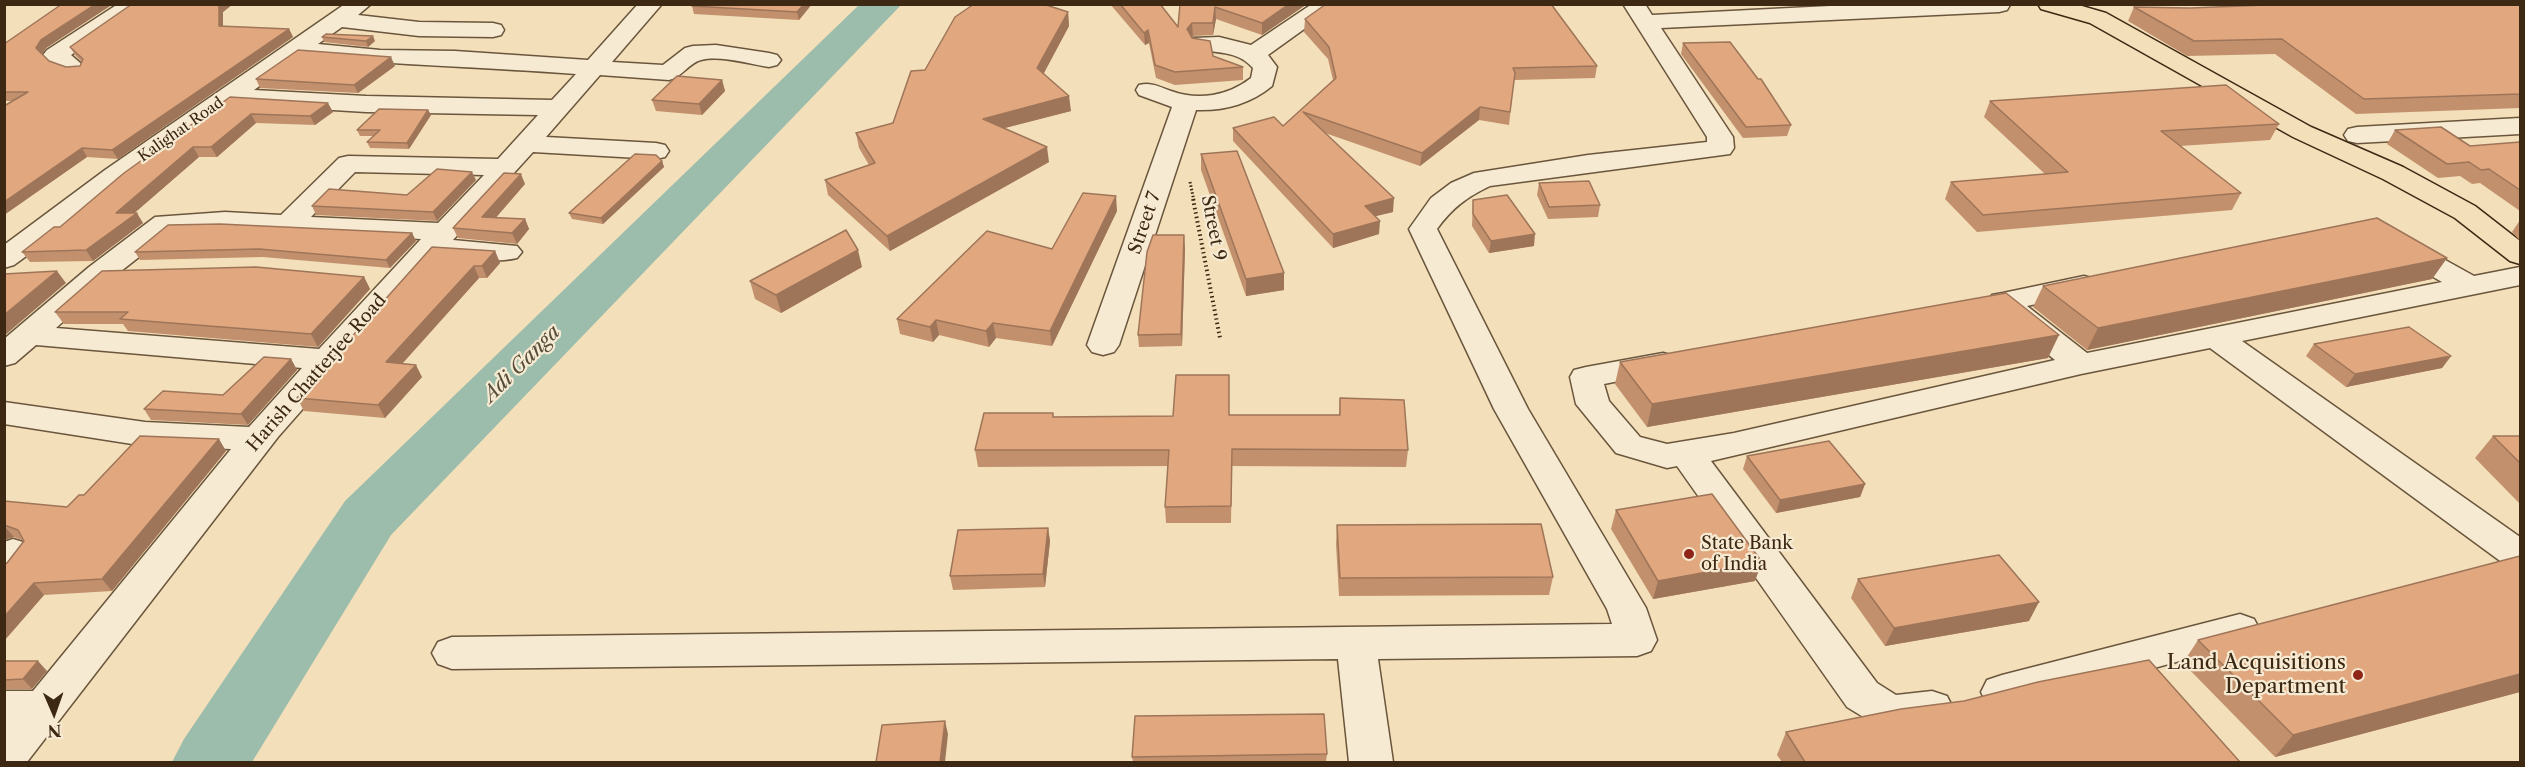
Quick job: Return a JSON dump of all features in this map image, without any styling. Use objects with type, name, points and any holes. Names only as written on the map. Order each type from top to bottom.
[{"type":"main road","points":[[2049,4],[2098,18],[2160,55],[2302,132],[2393,173],[2465,212],[2520,255]]},
{"type":"street","points":[[74,68],[55,55],[134,4]]},
{"type":"street","name":"Kalighat Road","points":[[12,269],[18,237],[229,96],[360,4]]},
{"type":"street","name":"Harish Chatterjee Road","points":[[4,759],[24,708],[398,280],[517,155],[651,4]]},
{"type":"street","points":[[1253,54],[1328,4]]},
{"type":"street","points":[[1640,13],[1999,5]]},
{"type":"street","points":[[452,654],[1637,640],[1626,608],[1511,409],[1423,229],[1441,204],[1461,189],[1484,178],[1588,163],[1721,148],[1720,137],[1640,13]]},
{"type":"street","points":[[338,20],[419,29],[493,30]]},
{"type":"street","points":[[1148,90],[1165,98],[1186,102],[1218,102],[1246,94],[1263,81],[1265,67],[1253,54],[1230,45],[1201,43]]},
{"type":"street","points":[[298,48],[380,57],[455,58],[669,73],[693,53],[716,52],[769,60]]},
{"type":"street","points":[[229,96],[366,104],[560,108]]},
{"type":"street","name":"Street 7","points":[[1103,345],[1186,102]]},
{"type":"street","points":[[2357,135],[2520,126]]},
{"type":"street","points":[[288,224],[348,164],[517,155],[656,151]]},
{"type":"street","points":[[4,356],[100,273],[165,223],[288,224],[437,241],[507,252]]},
{"type":"street","points":[[2378,234],[2470,286]]},
{"type":"street","points":[[62,274],[142,271]]},
{"type":"street","points":[[1690,358],[1586,377],[1593,404],[1628,445],[1667,456],[1687,454],[2081,364],[2520,276]]},
{"type":"street","points":[[364,277],[398,280]]},
{"type":"street","points":[[1968,308],[2109,280]]},
{"type":"street","points":[[2003,302],[2081,364]]},
{"type":"street","points":[[28,335],[327,360]]},
{"type":"street","points":[[2215,337],[2520,557]]},
{"type":"street","points":[[4,413],[145,434],[258,439]]},
{"type":"street","points":[[1687,454],[1862,695],[1891,713],[1952,705],[2277,621]]},
{"type":"street","points":[[2474,570],[2520,557]]},
{"type":"street","points":[[1356,644],[1371,762]]},
{"type":"path","name":"Street 9","points":[[1190,180],[1220,338]]},
{"type":"building","points":[[62,4],[96,4],[41,40],[36,48],[49,61],[66,67],[80,66],[83,59],[70,47],[132,4],[219,4],[219,26],[289,29],[112,150],[82,148],[4,202],[4,106],[28,92],[4,92],[4,44]]},
{"type":"building","points":[[693,4],[804,4],[797,12],[692,6]]},
{"type":"building","points":[[974,4],[1043,4],[1068,12],[1037,68],[1069,96],[983,119],[1047,147],[887,236],[825,180],[875,163],[856,133],[893,123],[911,71],[925,70],[955,17]]},
{"type":"building","points":[[1120,4],[1160,4],[1178,27],[1180,4],[1289,4],[1262,23],[1215,7],[1213,23],[1192,23],[1187,29],[1192,38],[1210,41],[1213,56],[1243,67],[1175,72],[1155,65],[1148,30],[1144,33]]},
{"type":"building","points":[[1326,4],[1551,4],[1597,66],[1513,68],[1515,73],[1510,112],[1480,107],[1422,153],[1303,112],[1394,198],[1365,206],[1380,221],[1333,234],[1233,128],[1274,117],[1283,126],[1336,78],[1329,47],[1305,19]]},
{"type":"building","points":[[2291,4],[2520,4],[2520,94],[2364,99],[2282,39],[2194,41],[2134,7],[2190,8]]},
{"type":"building","points":[[326,34],[373,36],[366,41],[322,37]]},
{"type":"building","points":[[1730,42],[1758,79],[1761,79],[1791,125],[1746,127],[1683,43]]},
{"type":"building","points":[[298,50],[391,57],[354,85],[256,79]]},
{"type":"building","points":[[677,76],[722,80],[699,104],[652,100]]},
{"type":"building","points":[[2226,85],[2279,124],[2161,131],[2241,193],[1983,215],[1951,182],[2068,172],[1990,101]]},
{"type":"building","points":[[230,97],[328,103],[310,116],[251,114],[211,147],[193,147],[116,213],[137,213],[86,250],[22,252],[54,227],[60,227],[124,173]]},
{"type":"building","points":[[379,109],[428,110],[407,143],[367,142],[380,130],[357,130]]},
{"type":"building","points":[[2441,127],[2470,146],[2520,142],[2520,190],[2489,169],[2481,170],[2469,162],[2447,164],[2395,130]]},
{"type":"building","points":[[1237,151],[1284,273],[1246,279],[1201,154]]},
{"type":"building","points":[[635,154],[656,155],[662,161],[601,218],[569,213]]},
{"type":"building","points":[[437,169],[472,172],[433,212],[312,206],[329,189],[407,195]]},
{"type":"building","points":[[504,173],[521,174],[482,217],[525,219],[512,233],[453,228]]},
{"type":"building","points":[[1589,181],[1600,205],[1549,207],[1539,183]]},
{"type":"building","points":[[1083,193],[1116,196],[1050,331],[993,323],[986,331],[936,320],[930,327],[897,319],[987,231],[1052,249]]},
{"type":"building","points":[[1507,195],[1535,234],[1491,241],[1473,214],[1473,200]]},
{"type":"building","points":[[2377,218],[2447,258],[2098,328],[2043,286]]},
{"type":"building","points":[[220,224],[412,233],[386,260],[259,249],[135,252],[168,225]]},
{"type":"building","points":[[846,230],[858,250],[776,295],[750,281]]},
{"type":"building","points":[[1153,235],[1184,235],[1181,334],[1138,335],[1147,252]]},
{"type":"building","points":[[432,247],[495,251],[482,266],[474,266],[386,362],[416,365],[378,405],[297,398]]},
{"type":"building","points":[[256,267],[364,277],[311,334],[120,319],[128,312],[55,312],[102,271]]},
{"type":"building","points":[[57,271],[4,315],[4,274]]},
{"type":"building","points":[[2006,293],[2059,335],[1652,404],[1620,362]]},
{"type":"building","points":[[2409,327],[2451,356],[2355,374],[2314,344]]},
{"type":"building","points":[[264,357],[291,359],[241,414],[144,409],[163,391],[223,395]]},
{"type":"building","points":[[1176,375],[1229,375],[1229,415],[1340,415],[1340,398],[1404,400],[1408,450],[1232,449],[1231,506],[1165,507],[1169,450],[975,450],[984,413],[1053,413],[1053,417],[1173,416]]},
{"type":"building","points":[[140,436],[219,439],[102,579],[34,583],[4,617],[4,564],[24,541],[18,530],[4,525],[4,501],[67,507],[79,495],[84,495]]},
{"type":"building","points":[[2493,436],[2520,436],[2520,463]]},
{"type":"building","points":[[1829,441],[1865,484],[1780,500],[1747,456]]},
{"type":"building","name":"State Bank of India","points":[[1712,494],[1762,562],[1658,581],[1616,510]]},
{"type":"building","points":[[1541,524],[1553,577],[1340,578],[1337,525]]},
{"type":"building","points":[[1048,528],[1043,574],[950,576],[958,530]]},
{"type":"building","points":[[1999,555],[2039,602],[1894,628],[1858,579]]},
{"type":"building","name":"Land Acquisitions Department","points":[[2520,556],[2520,674],[2293,735],[2198,640]]},
{"type":"building","points":[[2149,660],[2240,762],[1805,762],[1786,732],[1901,709],[1964,701],[2038,682]]},
{"type":"building","points":[[4,661],[38,661],[23,679],[4,680]]},
{"type":"building","points":[[1324,714],[1327,754],[1132,757],[1135,716]]},
{"type":"building","points":[[945,721],[940,762],[876,762],[882,725]]},
{"type":"waterway","name":"Adi Ganga","points":[[211,762],[368,518],[883,4]]},
{"type":"place","name":"State Bank of India","points":[[1689,554]]},
{"type":"place","name":"Land Acquisitions Department","points":[[2358,675]]}]
